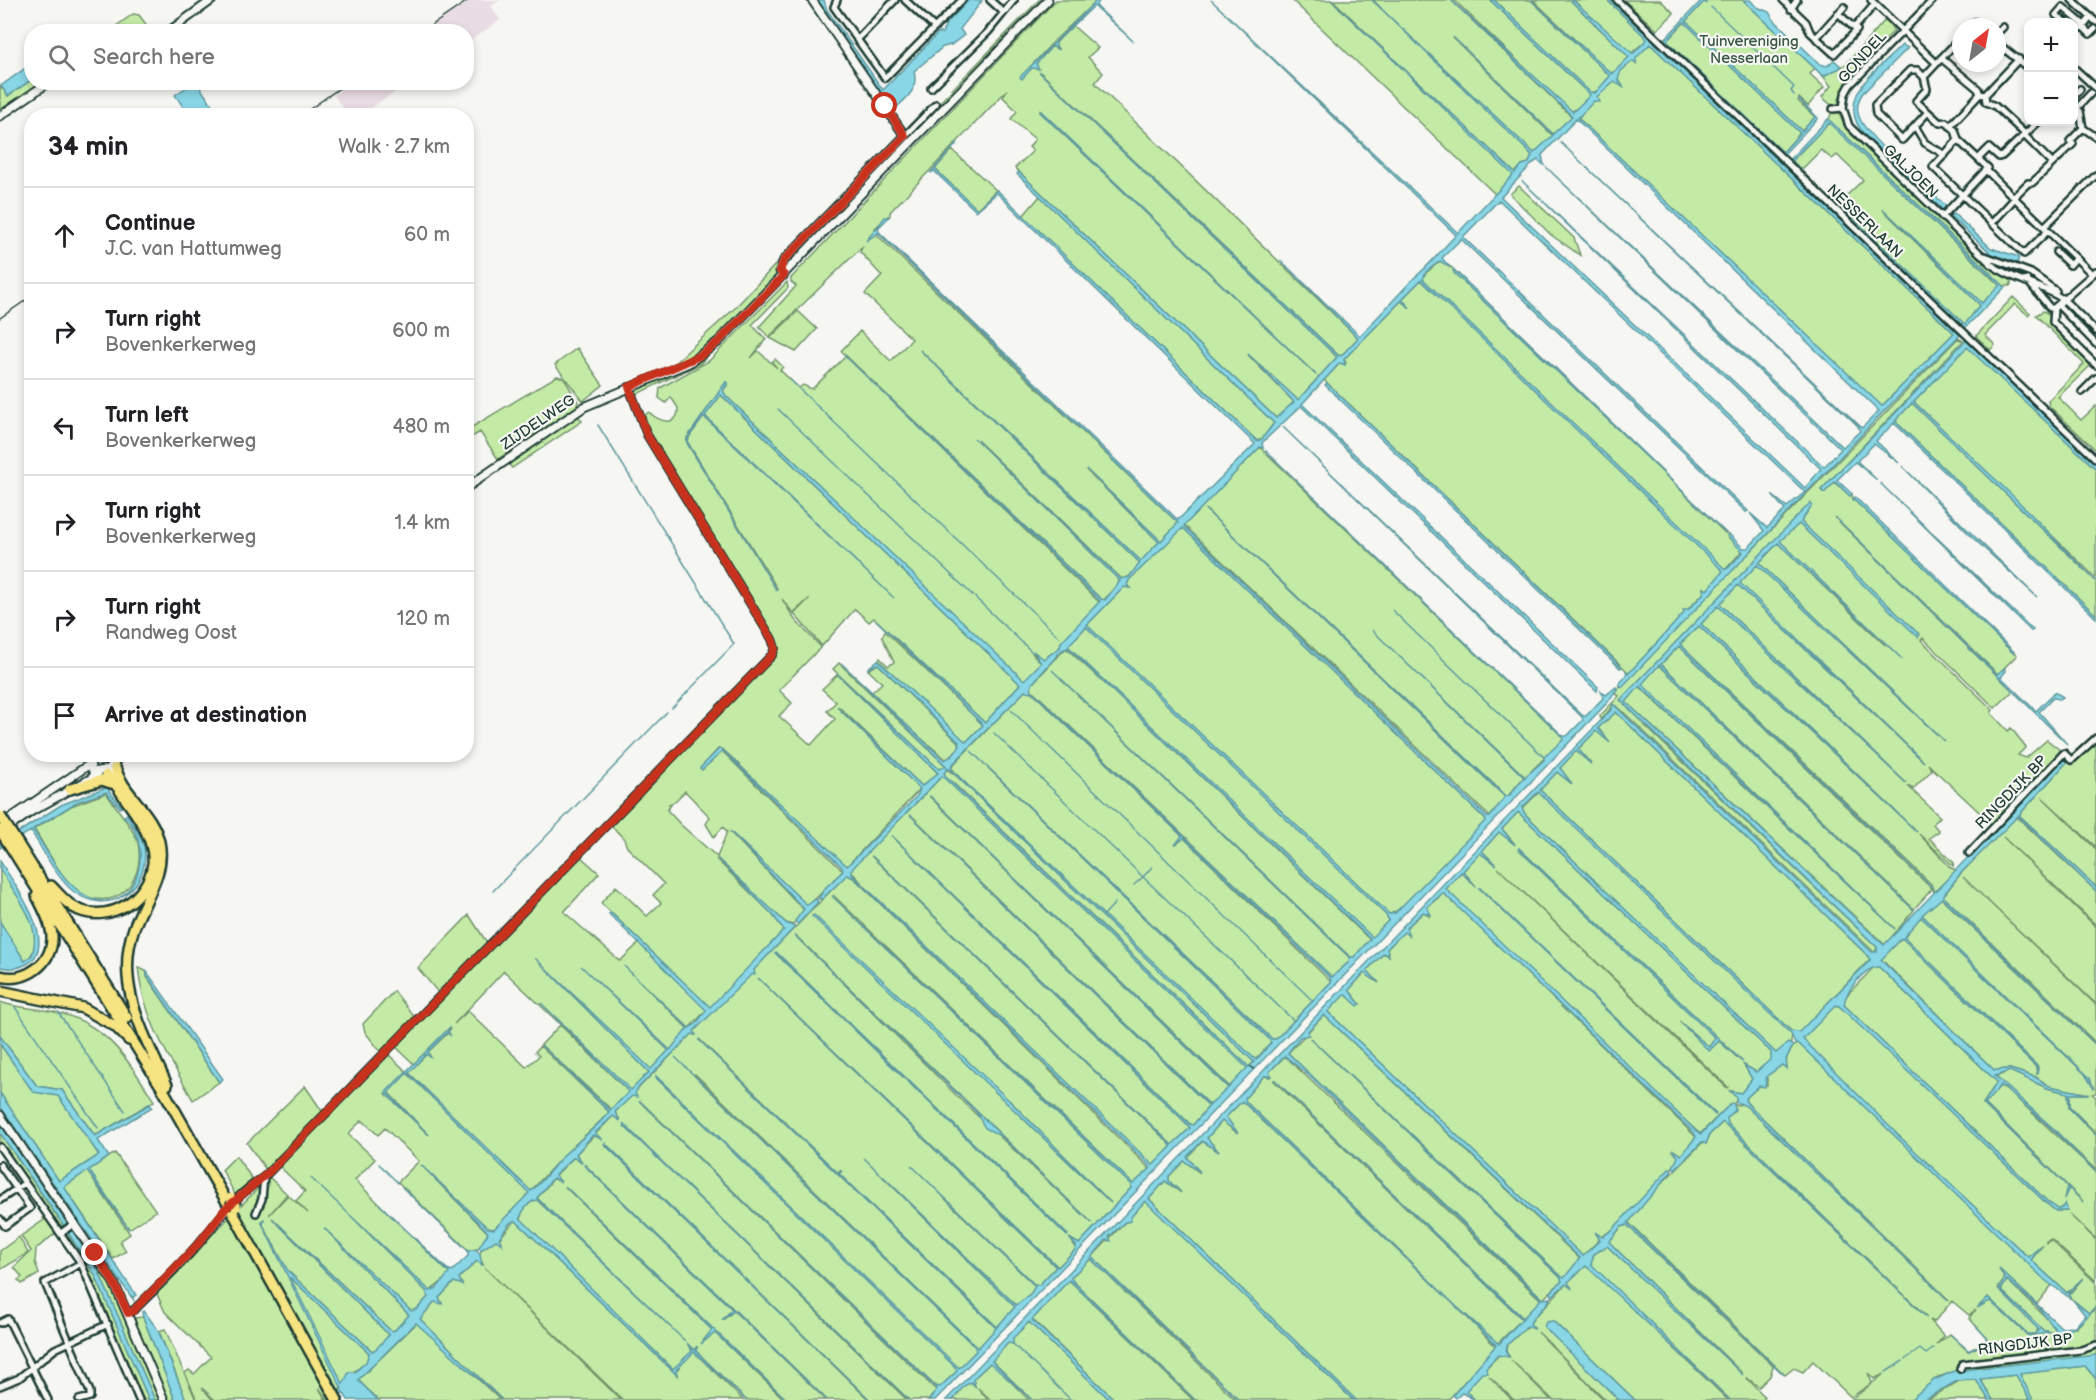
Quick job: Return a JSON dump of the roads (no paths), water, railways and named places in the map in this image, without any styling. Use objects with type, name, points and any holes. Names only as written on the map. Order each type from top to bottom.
[{"type":"highway","points":[[0,830],[73,907],[106,913],[128,904],[138,896],[147,882],[153,861],[151,843],[124,791],[106,764]]},
{"type":"highway","points":[[68,786],[102,780],[111,782],[124,791],[153,825],[159,842],[160,858],[154,883],[133,931],[129,950],[129,993],[138,1026],[164,1085]]},
{"type":"highway","points":[[0,816],[48,919],[52,936],[50,948],[44,960],[29,974],[19,977],[0,976]]},
{"type":"highway","points":[[15,846],[164,1085],[336,1397]]},
{"type":"highway","points":[[25,869],[164,1085]]},
{"type":"highway","points":[[0,991],[69,1004],[100,1017],[128,1040],[164,1085]]},
{"type":"main road","points":[[179,24],[212,0]]},
{"type":"main road","points":[[785,277],[780,271],[784,260],[905,136],[812,0]]},
{"type":"main road","name":"ZIJDELWEG","points":[[474,483],[585,407],[701,355],[718,342],[785,277],[1048,0]]},
{"type":"main road","points":[[0,116],[37,90]]},
{"type":"main road","points":[[68,786],[106,764]]},
{"type":"main road","points":[[0,830],[106,764]]},
{"type":"main road","points":[[0,1115],[114,1283],[164,1400]]},
{"type":"street","points":[[837,0],[834,7],[885,78],[962,0]]},
{"type":"street","points":[[857,40],[895,0]]},
{"type":"street","points":[[905,0],[935,28]]},
{"type":"street","points":[[990,0],[1002,11]]},
{"type":"street","points":[[931,88],[988,32],[1002,11],[1014,0]]},
{"type":"street","name":"NESSERLAAN","points":[[1617,0],[2096,459]]},
{"type":"street","points":[[1783,0],[1806,22],[1816,38],[1834,54],[1857,30],[1838,13]]},
{"type":"street","points":[[1791,9],[1797,0]]},
{"type":"street","name":"GONDEL","points":[[1843,108],[1845,94],[1850,85],[1933,0]]},
{"type":"street","points":[[2072,0],[2093,20],[2078,28]]},
{"type":"street","points":[[1854,28],[1873,2],[1914,41],[1978,89],[1986,102],[1995,106],[2052,163]]},
{"type":"street","points":[[1816,38],[1844,7]]},
{"type":"street","points":[[2060,18],[2056,15],[2063,7],[2075,18]]},
{"type":"street","points":[[2078,21],[2090,34],[2095,29]]},
{"type":"street","points":[[1924,77],[1952,46]]},
{"type":"street","points":[[2006,52],[2024,64]]},
{"type":"street","points":[[1950,126],[2019,59]]},
{"type":"street","points":[[1928,112],[1902,140],[1876,114],[1875,105],[1910,70],[1917,70],[1924,77],[1927,89],[1916,101],[1928,112],[1940,123],[1946,122],[1955,130],[1958,140],[1979,158],[2014,198],[2075,258],[2094,272],[2057,307]]},
{"type":"street","points":[[2077,72],[2095,89],[2078,105]]},
{"type":"street","points":[[905,136],[936,104]]},
{"type":"street","points":[[1833,109],[1843,108]]},
{"type":"street","name":"GALJOEN","points":[[1843,108],[1844,117],[1855,134],[1944,215],[1978,252],[2003,273],[2050,290],[2064,300]]},
{"type":"street","points":[[2078,116],[2083,128],[2096,137]]},
{"type":"street","points":[[1915,126],[1925,143],[1945,155]]},
{"type":"street","points":[[1944,215],[1999,157],[2033,126]]},
{"type":"street","points":[[1992,222],[2028,183],[2032,183],[2073,144],[2070,141],[2083,128]]},
{"type":"street","points":[[1958,140],[1933,167],[2024,254],[2096,175]]},
{"type":"street","points":[[1979,158],[1989,148],[1999,157]]},
{"type":"street","name":"GALJOEN","points":[[1978,252],[2040,277],[2096,331]]},
{"type":"street","points":[[2056,252],[2070,265],[2075,258]]},
{"type":"street","name":"GALJOEN","points":[[2026,280],[2050,308],[2057,307]]},
{"type":"street","name":"GALJOEN","points":[[2057,307],[2096,344]]},
{"type":"street","name":"GALJOEN","points":[[2057,307],[2053,322],[2096,365]]},
{"type":"street","points":[[2082,392],[2096,378]]},
{"type":"street","points":[[128,1313],[135,1309],[199,1243],[237,1196],[264,1177],[693,738],[774,651],[772,639],[647,435],[629,387]]},
{"type":"street","name":"RINGDIJK BP","points":[[1969,853],[2064,753],[2074,758],[2096,738]]},
{"type":"street","points":[[0,1147],[81,1263],[139,1400]]},
{"type":"street","points":[[0,1165],[30,1208],[5,1226],[0,1219]]},
{"type":"street","points":[[256,1213],[262,1199],[264,1177]]},
{"type":"street","points":[[0,1200],[25,1183]]},
{"type":"street","points":[[61,1233],[75,1223]]},
{"type":"street","points":[[80,1400],[91,1394],[45,1283],[81,1263]]},
{"type":"street","points":[[0,1323],[8,1319],[48,1400]]},
{"type":"street","points":[[0,1386],[32,1368],[70,1341],[108,1324]]},
{"type":"street","name":"RINGDIJK BP","points":[[1960,1369],[1962,1364],[2081,1350],[2096,1345]]},
{"type":"water","points":[[817,0],[824,0],[827,10],[883,90],[938,33],[942,33],[946,24],[969,0],[982,1],[960,29],[964,35],[951,45],[943,47],[914,71],[914,87],[896,108],[889,103],[868,77]]},
{"type":"water","points":[[1097,0],[1100,0],[1096,6],[1133,41],[1094,6],[1055,43],[1057,49],[1052,46],[1036,64],[1039,69],[1032,68],[1022,79],[1020,77]]},
{"type":"water","points":[[1211,0],[1458,233],[1513,175],[1331,0],[1515,173],[1522,165],[1529,163],[1532,155],[1372,0],[1534,153],[1553,135],[1453,37],[1553,134],[1572,116],[1451,0],[1573,112],[1590,95],[1490,0],[1494,0],[1590,92],[1595,93],[1610,76],[1531,0],[1612,74],[1629,57],[1570,0],[1573,0],[1633,54],[1647,39],[1607,0],[1610,0],[1960,335],[1883,412],[1622,687],[1619,684],[1627,675],[1626,671],[1629,673],[1684,613],[1683,610],[1688,610],[1704,593],[1704,588],[1707,590],[1723,571],[1421,280],[1402,299],[1410,308],[1401,301],[1344,359],[1345,365],[1340,363],[1302,404],[1598,687],[1597,691],[1301,406],[1262,443],[1263,448],[1260,447],[1184,526],[1487,817],[1490,817],[1505,797],[1205,509],[1506,796],[1509,796],[1524,777],[1372,630],[1525,777],[1563,740],[1563,737],[1265,450],[1563,736],[1567,736],[1583,720],[1582,717],[1283,427],[1583,716],[1586,716],[1603,698],[1601,691],[1606,695],[1616,687],[1617,689],[1608,702],[935,1400],[929,1400],[937,1389],[639,1101],[935,1386],[940,1387],[957,1371],[955,1367],[656,1076],[959,1368],[976,1351],[975,1347],[675,1057],[978,1348],[996,1328],[698,1039],[838,1173],[842,1171],[839,1174],[997,1327],[1015,1307],[864,1158],[1016,1305],[1030,1295],[1035,1286],[911,1165],[1035,1285],[1039,1285],[1056,1267],[758,978],[1058,1267],[1076,1249],[1069,1238],[1079,1244],[1131,1188],[1131,1185],[832,896],[1133,1184],[1150,1169],[1150,1166],[854,878],[847,875],[822,899],[818,899],[826,887],[843,871],[842,867],[723,751],[702,770],[700,768],[719,749],[723,750],[847,866],[917,796],[920,789],[837,707],[922,786],[938,773],[837,674],[939,769],[946,766],[841,663],[944,760],[952,756],[960,746],[959,742],[878,664],[867,669],[878,660],[966,742],[983,725],[876,620],[985,723],[1020,684],[721,395],[705,416],[894,598],[704,417],[689,437],[688,443],[777,591],[687,443],[687,438],[726,382],[728,383],[723,391],[726,396],[1024,680],[1041,663],[1033,651],[1044,659],[1060,647],[1061,642],[1100,601],[844,355],[1101,599],[1105,600],[1120,581],[974,438],[1121,579],[1129,577],[1140,563],[920,350],[1141,561],[1159,542],[1086,469],[1161,541],[1178,523],[878,233],[866,241],[885,217],[889,217],[878,228],[879,232],[1178,520],[1255,444],[997,193],[976,211],[934,171],[930,173],[958,142],[935,169],[977,209],[997,190],[1257,441],[1262,439],[1274,423],[1017,174],[1019,172],[1276,418],[1294,402],[1248,354],[1298,400],[1337,357],[1039,72],[1338,355],[1341,356],[1358,338],[1280,260],[1360,336],[1456,235]],"holes":[[[1650,44],[1954,333],[1882,406],[1578,118],[1594,101],[1600,102],[1597,97],[1614,81],[1624,88],[1618,79],[1621,71],[1633,61],[1636,63],[1636,58]],[[1576,119],[1879,411],[1862,428],[1560,142],[1858,426],[1860,431],[1843,447],[1546,167],[1841,449],[1824,467],[1522,181],[1821,469],[1805,488],[1501,197],[1533,163],[1538,160],[1544,165],[1542,155]],[[1499,200],[1805,492],[1787,507],[1772,495],[1785,510],[1767,528],[1750,513],[1764,531],[1748,548],[1743,548],[1729,534],[1727,536],[1743,552],[1725,569],[1423,279],[1426,272],[1440,261],[1450,268],[1442,258],[1461,239],[1746,512],[1748,511],[1463,237]],[[1183,528],[1486,820],[1395,913],[1389,914],[1087,625],[1124,587],[1130,588],[1127,585],[1129,580]],[[1086,627],[1386,915],[1389,920],[1372,937],[1068,646]],[[1068,648],[1370,939],[1354,957],[1350,957],[1052,670],[1349,957],[1350,961],[1332,977],[1031,690],[1032,684],[1062,650]],[[1025,691],[1032,692],[1182,836],[1175,845],[1184,838],[1330,978],[1331,982],[1276,1039],[1272,1039],[971,751],[1269,1039],[1271,1043],[1256,1060],[952,770],[951,766]],[[948,768],[1254,1062],[1249,1067],[946,777],[944,773]],[[942,776],[1247,1068],[1229,1087],[930,796],[1228,1088],[1210,1105],[910,815],[1209,1106],[1193,1125],[1190,1124],[891,835],[1187,1124],[1190,1128],[1172,1145],[872,856],[1170,1144],[1171,1147],[1153,1165],[852,874],[851,870]]]},
{"type":"water","points":[[1702,0],[1705,0],[1706,3],[1704,2],[1686,21],[1802,131],[1815,117],[1799,99],[1818,118],[1784,154],[1664,40]],"holes":[[[1684,22],[1800,133],[1783,152],[1667,41]]]},
{"type":"water","points":[[1743,0],[1750,0],[1757,7],[1769,12],[1773,19],[1820,64],[1827,66],[1834,60],[1842,67],[1823,76]]},
{"type":"water","points":[[1902,45],[1908,48],[1862,94],[1858,104],[1858,114],[1867,130],[1877,141],[1947,207],[1943,210],[1866,137],[1857,123],[1854,110],[1856,98],[1862,86]]},
{"type":"water","points":[[24,69],[24,85],[8,96],[1,86]]},
{"type":"water","points":[[182,90],[202,90],[214,108],[184,108],[175,95]]},
{"type":"water","points":[[1041,111],[1316,375],[1040,112]]},
{"type":"water","points":[[1828,119],[2005,287],[1965,328],[1830,200],[1839,204],[1846,199],[1840,206],[1965,324],[1980,305],[1882,208],[1982,303],[2000,285],[1829,123],[1792,160],[1809,179],[1789,160]]},
{"type":"water","points":[[1954,214],[1991,248],[2019,257],[2017,264],[1993,255],[1950,216]]},
{"type":"water","points":[[1453,269],[1726,533],[1454,273]]},
{"type":"water","points":[[1966,340],[2096,464],[2096,469],[1967,347],[1914,402],[2015,498],[2096,581],[1912,403],[1895,421],[2096,615],[2096,618],[1894,423],[1876,441],[1899,463],[1874,444],[1857,461],[1877,480],[1855,462],[1837,480],[1852,494],[1850,496],[1835,482],[1824,493],[1821,490]]},
{"type":"water","points":[[1327,383],[1622,667],[1620,668],[1325,385]]},
{"type":"water","points":[[1902,466],[2037,597],[1974,539]]},
{"type":"water","points":[[1880,483],[2033,630],[2031,631]]},
{"type":"water","points":[[1855,497],[2014,652],[1853,499]]},
{"type":"water","points":[[1810,503],[1812,505],[1801,522],[1920,635],[1918,637],[1799,524],[1780,541],[1903,660],[1778,543],[1759,563],[1944,741],[1757,565],[1740,583],[1924,762],[1738,585],[1720,604],[1906,783],[1718,606],[1701,624],[1917,832],[1699,626],[1680,644],[1933,888],[1679,646],[1661,664],[1914,910],[1659,665],[1642,684],[1895,929],[1640,686],[1626,702],[1884,945],[2064,757],[2068,759],[2019,815],[2096,887],[2096,891],[2018,816],[1961,873],[1943,896],[2096,1045],[1942,898],[1922,915],[2090,1078],[2094,1089],[2085,1074],[1921,917],[1904,937],[2038,1067],[2037,1075],[2036,1067],[1902,938],[1881,960],[1994,1070],[2010,1069],[2035,1077],[2049,1086],[2089,1094],[2070,1094],[2070,1107],[2096,1135],[2069,1108],[2068,1093],[2047,1088],[2010,1071],[1995,1076],[2054,1129],[2096,1172],[2052,1129],[2001,1085],[1985,1104],[2067,1186],[1983,1104],[1997,1082],[1879,967],[1862,975],[1848,993],[1844,1005],[2048,1202],[2058,1209],[2062,1208],[2065,1203],[2068,1211],[2056,1211],[2047,1204],[1839,1006],[1836,1005],[1803,1039],[1898,1135],[2028,1257],[2042,1245],[2031,1260],[2067,1293],[2083,1278],[2069,1293],[2070,1298],[2046,1281],[1800,1045],[1795,1044],[1791,1034],[1538,792],[1522,808],[1525,814],[1776,1053],[1788,1043],[1793,1046],[1786,1059],[1787,1069],[1782,1065],[1767,1076],[1765,1087],[1759,1086],[1745,1099],[1746,1102],[1948,1300],[1746,1106],[1736,1102],[1736,1097],[1730,1091],[1741,1093],[1752,1079],[1744,1065],[1756,1072],[1771,1059],[1771,1052],[1518,812],[1502,829],[1515,845],[1499,832],[1482,851],[1496,865],[1480,853],[1463,871],[1476,887],[1461,872],[1446,889],[1695,1130],[1701,1134],[1731,1103],[1734,1104],[1735,1110],[1727,1118],[1728,1124],[1927,1318],[1723,1122],[1710,1134],[1706,1144],[1702,1142],[1675,1169],[1673,1167],[1678,1157],[1672,1149],[1681,1155],[1696,1137],[1694,1133],[1443,893],[1427,907],[1431,915],[1423,912],[1406,928],[1409,936],[1404,932],[1387,949],[1389,956],[1384,953],[1367,970],[1379,983],[1364,973],[1349,990],[1360,1004],[1358,1006],[1345,994],[1328,1012],[1583,1256],[1600,1240],[1595,1232],[1602,1237],[1612,1230],[1670,1168],[1672,1171],[1628,1223],[1784,1375],[1627,1225],[1621,1227],[1609,1242],[1743,1375],[1607,1246],[1594,1254],[1591,1264],[1730,1400],[1586,1266],[1568,1282],[1572,1289],[1566,1284],[1552,1296],[1551,1292],[1562,1281],[1560,1277],[1310,1038],[1562,1277],[1564,1278],[1580,1258],[1324,1015],[1308,1031],[1309,1035],[1300,1037],[1288,1053],[1543,1299],[1550,1298],[1530,1324],[1535,1329],[1527,1326],[1507,1345],[1506,1352],[1509,1357],[1498,1355],[1486,1368],[1488,1373],[1482,1373],[1466,1391],[1475,1400],[1462,1393],[1456,1398],[1453,1395],[1496,1345],[1242,1101],[1226,1117],[1238,1133],[1222,1121],[1207,1138],[1219,1152],[1202,1141],[1187,1157],[1200,1172],[1184,1161],[1169,1176],[1169,1181],[1181,1192],[1165,1181],[1149,1199],[1356,1400],[1353,1400],[1145,1201],[1131,1217],[1131,1221],[1125,1222],[1109,1237],[1111,1241],[1106,1240],[1092,1257],[1239,1400],[1091,1259],[1071,1277],[1072,1280],[1195,1400],[1069,1280],[1032,1320],[1115,1400],[1110,1400],[1029,1322],[1013,1338],[1013,1344],[1008,1343],[992,1361],[1032,1400],[990,1363],[973,1379],[975,1386],[971,1382],[964,1386],[953,1400],[946,1400],[1612,709],[1613,704],[1872,952],[1877,952],[1877,947],[1620,700]],"holes":[[[1616,712],[1868,956],[1870,960],[1799,1032],[1791,1031],[1540,790],[1557,772],[1572,784],[1560,768],[1576,751],[1591,764],[1578,749],[1596,731],[1610,743],[1598,728]],[[1285,1056],[1307,1074],[1541,1299],[1523,1318],[1274,1079],[1522,1319],[1499,1344],[1457,1307],[1246,1102],[1245,1098],[1264,1076],[1271,1076],[1269,1072]]]},
{"type":"water","points":[[1835,517],[1997,674],[2005,668],[2006,671],[2001,677],[2036,711],[2055,692],[2063,697],[2053,698],[2039,712],[2067,744]]},
{"type":"water","points":[[109,786],[109,791],[122,807],[120,808],[106,792],[77,802],[33,829],[54,863],[73,886],[97,900],[113,900],[100,902],[86,899],[73,891],[55,871],[31,831],[0,848],[0,844],[61,805]]},
{"type":"water","points":[[127,814],[144,847],[141,875],[124,895],[113,900],[125,893],[134,881],[139,866],[140,848],[135,831],[124,816]]},
{"type":"water","points":[[730,831],[807,905],[816,899],[818,902],[798,924],[795,921],[804,909]]},
{"type":"water","points":[[1518,849],[1743,1062],[1719,1041],[1709,1051],[1679,1021],[1709,1047],[1715,1038]]},
{"type":"water","points":[[717,858],[786,923],[795,927],[754,970],[755,975],[752,974],[694,1031],[696,1035],[692,1034],[639,1087],[635,1093],[637,1097],[632,1096],[615,1112],[620,1121],[613,1116],[595,1133],[603,1140],[593,1135],[576,1154],[582,1162],[574,1157],[555,1175],[561,1182],[553,1178],[537,1198],[685,1341],[537,1200],[526,1207],[520,1218],[673,1369],[692,1351],[687,1343],[694,1350],[697,1346],[696,1351],[746,1400],[694,1352],[676,1370],[677,1375],[516,1221],[510,1223],[499,1238],[502,1244],[496,1240],[481,1250],[479,1247],[488,1233],[421,1165],[488,1228],[494,1229],[529,1193],[407,1073],[388,1093],[429,1135],[385,1093],[450,1027],[448,1032],[451,1036],[447,1033],[428,1052],[430,1057],[426,1054],[409,1073],[531,1191],[562,1157],[609,1112],[541,1045],[610,1110],[629,1092],[541,1003],[631,1090],[649,1072],[535,958],[651,1069],[668,1051],[667,1049],[581,966],[670,1050],[688,1028],[624,966],[689,1028],[696,1024],[706,1010],[609,914],[611,913],[710,1007],[784,930],[772,914]]},
{"type":"water","points":[[0,861],[31,913],[37,928],[39,943],[36,955],[27,964],[14,968],[0,967],[0,922],[25,961],[32,955],[34,932],[26,910],[0,869]]},
{"type":"water","points":[[1480,888],[1716,1114],[1715,1115]]},
{"type":"water","points":[[814,915],[1013,1104],[1111,1203],[812,916]]},
{"type":"water","points":[[794,935],[1092,1223],[1001,1136],[985,1128],[976,1112]]},
{"type":"water","points":[[776,952],[1068,1235],[775,953]]},
{"type":"water","points":[[147,972],[223,1079],[219,1082],[147,976]]},
{"type":"water","points":[[0,1036],[37,1086],[62,1090],[95,1136],[150,1104],[152,1107],[98,1140],[109,1157],[89,1170],[129,1229],[87,1171],[64,1187],[136,1295],[132,1298],[0,1106],[0,1093],[59,1181],[99,1155],[58,1096],[33,1092],[0,1044]]},
{"type":"water","points":[[623,1123],[649,1149],[909,1400],[624,1126]]},
{"type":"water","points":[[0,1124],[68,1225],[64,1226],[0,1133]]},
{"type":"water","points":[[605,1143],[870,1400],[604,1144]]},
{"type":"water","points":[[584,1165],[827,1400],[734,1311],[722,1320],[732,1309]]},
{"type":"water","points":[[565,1186],[787,1400],[715,1333],[701,1344],[712,1330]]},
{"type":"water","points":[[379,1204],[447,1269],[452,1271],[468,1256],[468,1251],[476,1249],[480,1254],[482,1265],[477,1261],[459,1278],[462,1285],[454,1282],[439,1298],[442,1304],[434,1302],[420,1319],[502,1400],[416,1323],[358,1380],[378,1400],[348,1400],[343,1392],[336,1400],[332,1400],[342,1389],[261,1221],[264,1219],[263,1225],[288,1271],[372,1351],[389,1335],[272,1218],[391,1331],[395,1330],[409,1315],[324,1228],[411,1311],[417,1309],[428,1297],[426,1291],[351,1216],[430,1291],[437,1288],[449,1273]],"holes":[[[290,1277],[369,1353],[366,1362],[355,1372],[349,1372],[343,1384]]]},
{"type":"water","points":[[72,1230],[97,1268],[155,1400],[149,1400],[95,1275],[68,1233]]},
{"type":"water","points":[[1999,1269],[2062,1328],[2075,1327],[2058,1333],[2038,1307],[2007,1280],[2001,1290],[2044,1331],[2052,1332],[2028,1336],[1990,1301],[1977,1308],[1988,1297],[2027,1334],[2035,1334],[2039,1330],[1999,1290],[2005,1278]]},
{"type":"water","points":[[2073,1300],[2089,1313],[2096,1307],[2075,1327],[2085,1315]]},
{"type":"water","points":[[144,1311],[158,1330],[186,1400],[175,1400],[143,1317]]},
{"type":"water","points":[[1553,1321],[1635,1400],[1619,1400],[1544,1327],[1546,1322]]},
{"type":"water","points":[[2096,1355],[2096,1379],[2085,1366],[2020,1374],[2033,1400],[2030,1400],[2016,1375],[1980,1379],[1993,1400],[1989,1400],[1976,1380],[1957,1381],[1924,1400],[1910,1400],[1934,1380],[1954,1371]]},
{"type":"waterway","points":[[1711,7],[1794,87],[1791,91],[1794,95]]},
{"type":"waterway","points":[[791,381],[1059,637]]},
{"type":"waterway","points":[[778,409],[1032,652]]},
{"type":"waterway","points":[[598,425],[734,644],[672,708]]},
{"type":"waterway","points":[[1011,710],[1313,1001]]},
{"type":"waterway","points":[[493,891],[667,712]]},
{"type":"waterway","points":[[994,733],[1143,877],[1152,867]]},
{"type":"waterway","points":[[1134,885],[1143,877],[1293,1020]]},
{"type":"waterway","points":[[1104,915],[1115,903]]},
{"type":"waterway","points":[[15,1007],[98,1128]]},
{"type":"waterway","points":[[58,1012],[125,1111]]},
{"type":"waterway","points":[[379,1164],[398,1183]]},
{"type":"waterway","points":[[311,1178],[351,1216]]},
{"type":"waterway","points":[[402,1187],[468,1251]]},
{"type":"waterway","points":[[132,1296],[134,1301]]},
{"type":"waterway","points":[[1976,1326],[1987,1338],[1985,1343]]},
{"type":"waterway","points":[[1951,1335],[1969,1351],[1982,1345]]},
{"type":"waterway","points":[[1013,1344],[1071,1400]]},
{"type":"waterway","points":[[1906,1359],[1920,1349],[1926,1354],[1934,1348]]},
{"type":"waterway","points":[[1886,1372],[1903,1361]]},
{"type":"tram line","points":[[434,24],[469,0]]},
{"type":"tram line","points":[[311,108],[337,90]]},
{"type":"tram line","points":[[0,318],[24,302]]},
{"type":"park label","name":"Tuinvereniging Nesserlaan","points":[[1749,50]]}]
